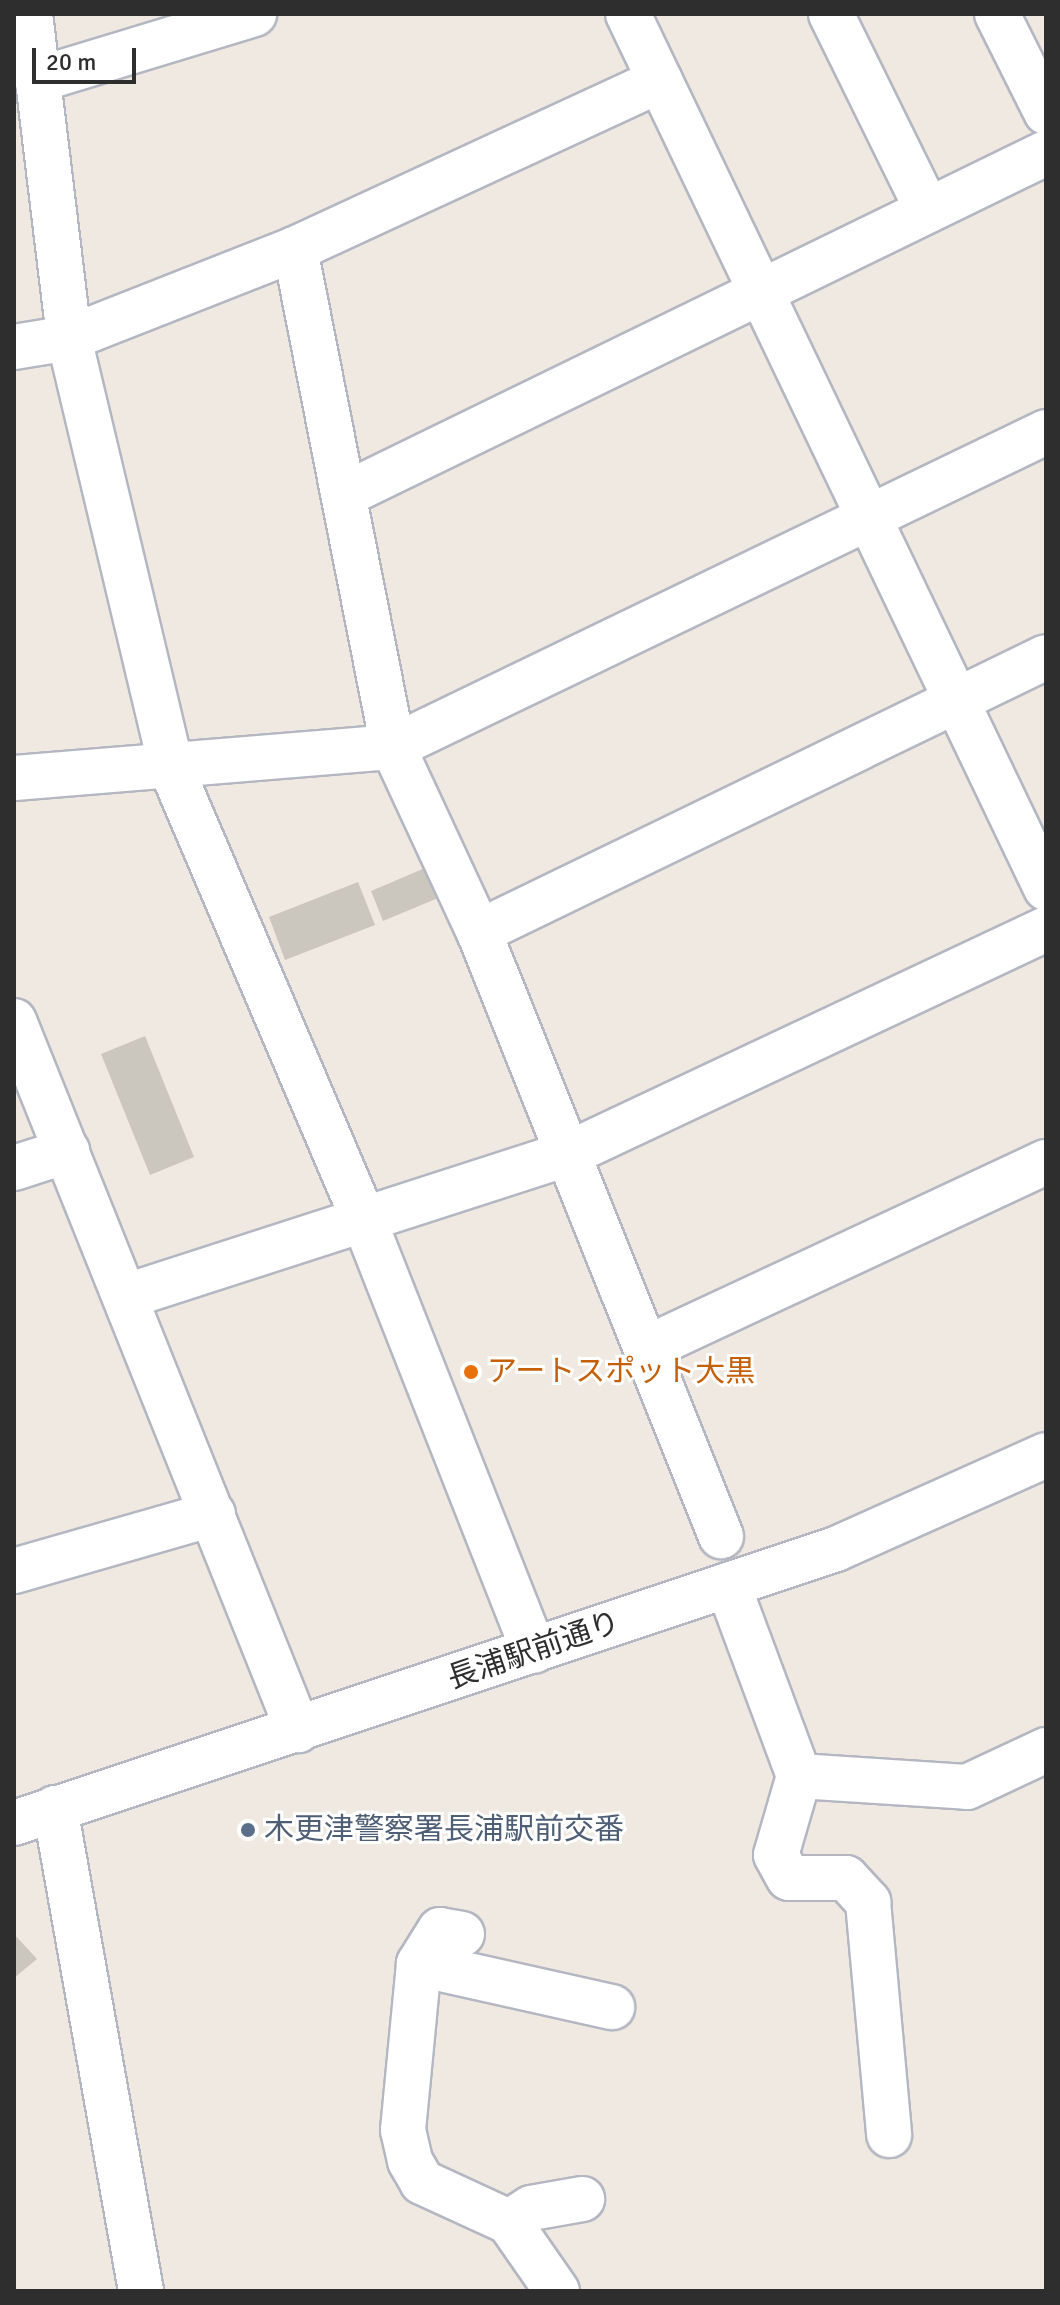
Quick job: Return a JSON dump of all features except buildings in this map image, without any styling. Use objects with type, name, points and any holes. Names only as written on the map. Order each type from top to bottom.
[{"type":"street","points":[[30,14],[69,338],[172,770],[364,1220],[534,1651]]},
{"type":"street","points":[[37,80],[254,14]]},
{"type":"street","points":[[628,14],[765,292],[955,701],[1046,888]]},
{"type":"street","points":[[831,14],[927,209]]},
{"type":"street","points":[[997,14],[1046,112]]},
{"type":"street","points":[[14,347],[69,338],[295,249],[660,80]]},
{"type":"street","points":[[346,494],[1046,153]]},
{"type":"street","points":[[295,249],[346,494],[393,747],[479,932],[721,1536]]},
{"type":"street","points":[[14,778],[172,770],[393,747],[1046,432]]},
{"type":"street","points":[[479,932],[1046,657]]},
{"type":"street","points":[[127,1296],[570,1153],[1046,929]]},
{"type":"street","points":[[14,1021],[127,1296],[298,1730]]},
{"type":"street","points":[[14,1168],[67,1151]]},
{"type":"street","points":[[647,1348],[1046,1162]]},
{"type":"street","name":"長浦駅前通り","points":[[14,1823],[836,1549],[1046,1455]]},
{"type":"street","points":[[14,1571],[213,1514]]},
{"type":"street","points":[[728,1585],[799,1776],[776,1855],[789,1878],[846,1878],[868,1902],[889,2135]]},
{"type":"street","points":[[799,1776],[967,1787],[1046,1750]]},
{"type":"street","points":[[55,1808],[141,2291]]},
{"type":"street","points":[[462,1934],[440,1930],[419,1964],[403,2130],[410,2161],[422,2182],[509,2222],[557,2291]]},
{"type":"street","points":[[419,1964],[612,2007]]},
{"type":"street","points":[[509,2222],[531,2208],[582,2199]]},
{"type":"place","name":"アートスポット大黒","points":[[471,1372]]},
{"type":"place","name":"木更津警察署長浦駅前交番","points":[[248,1830]]}]
